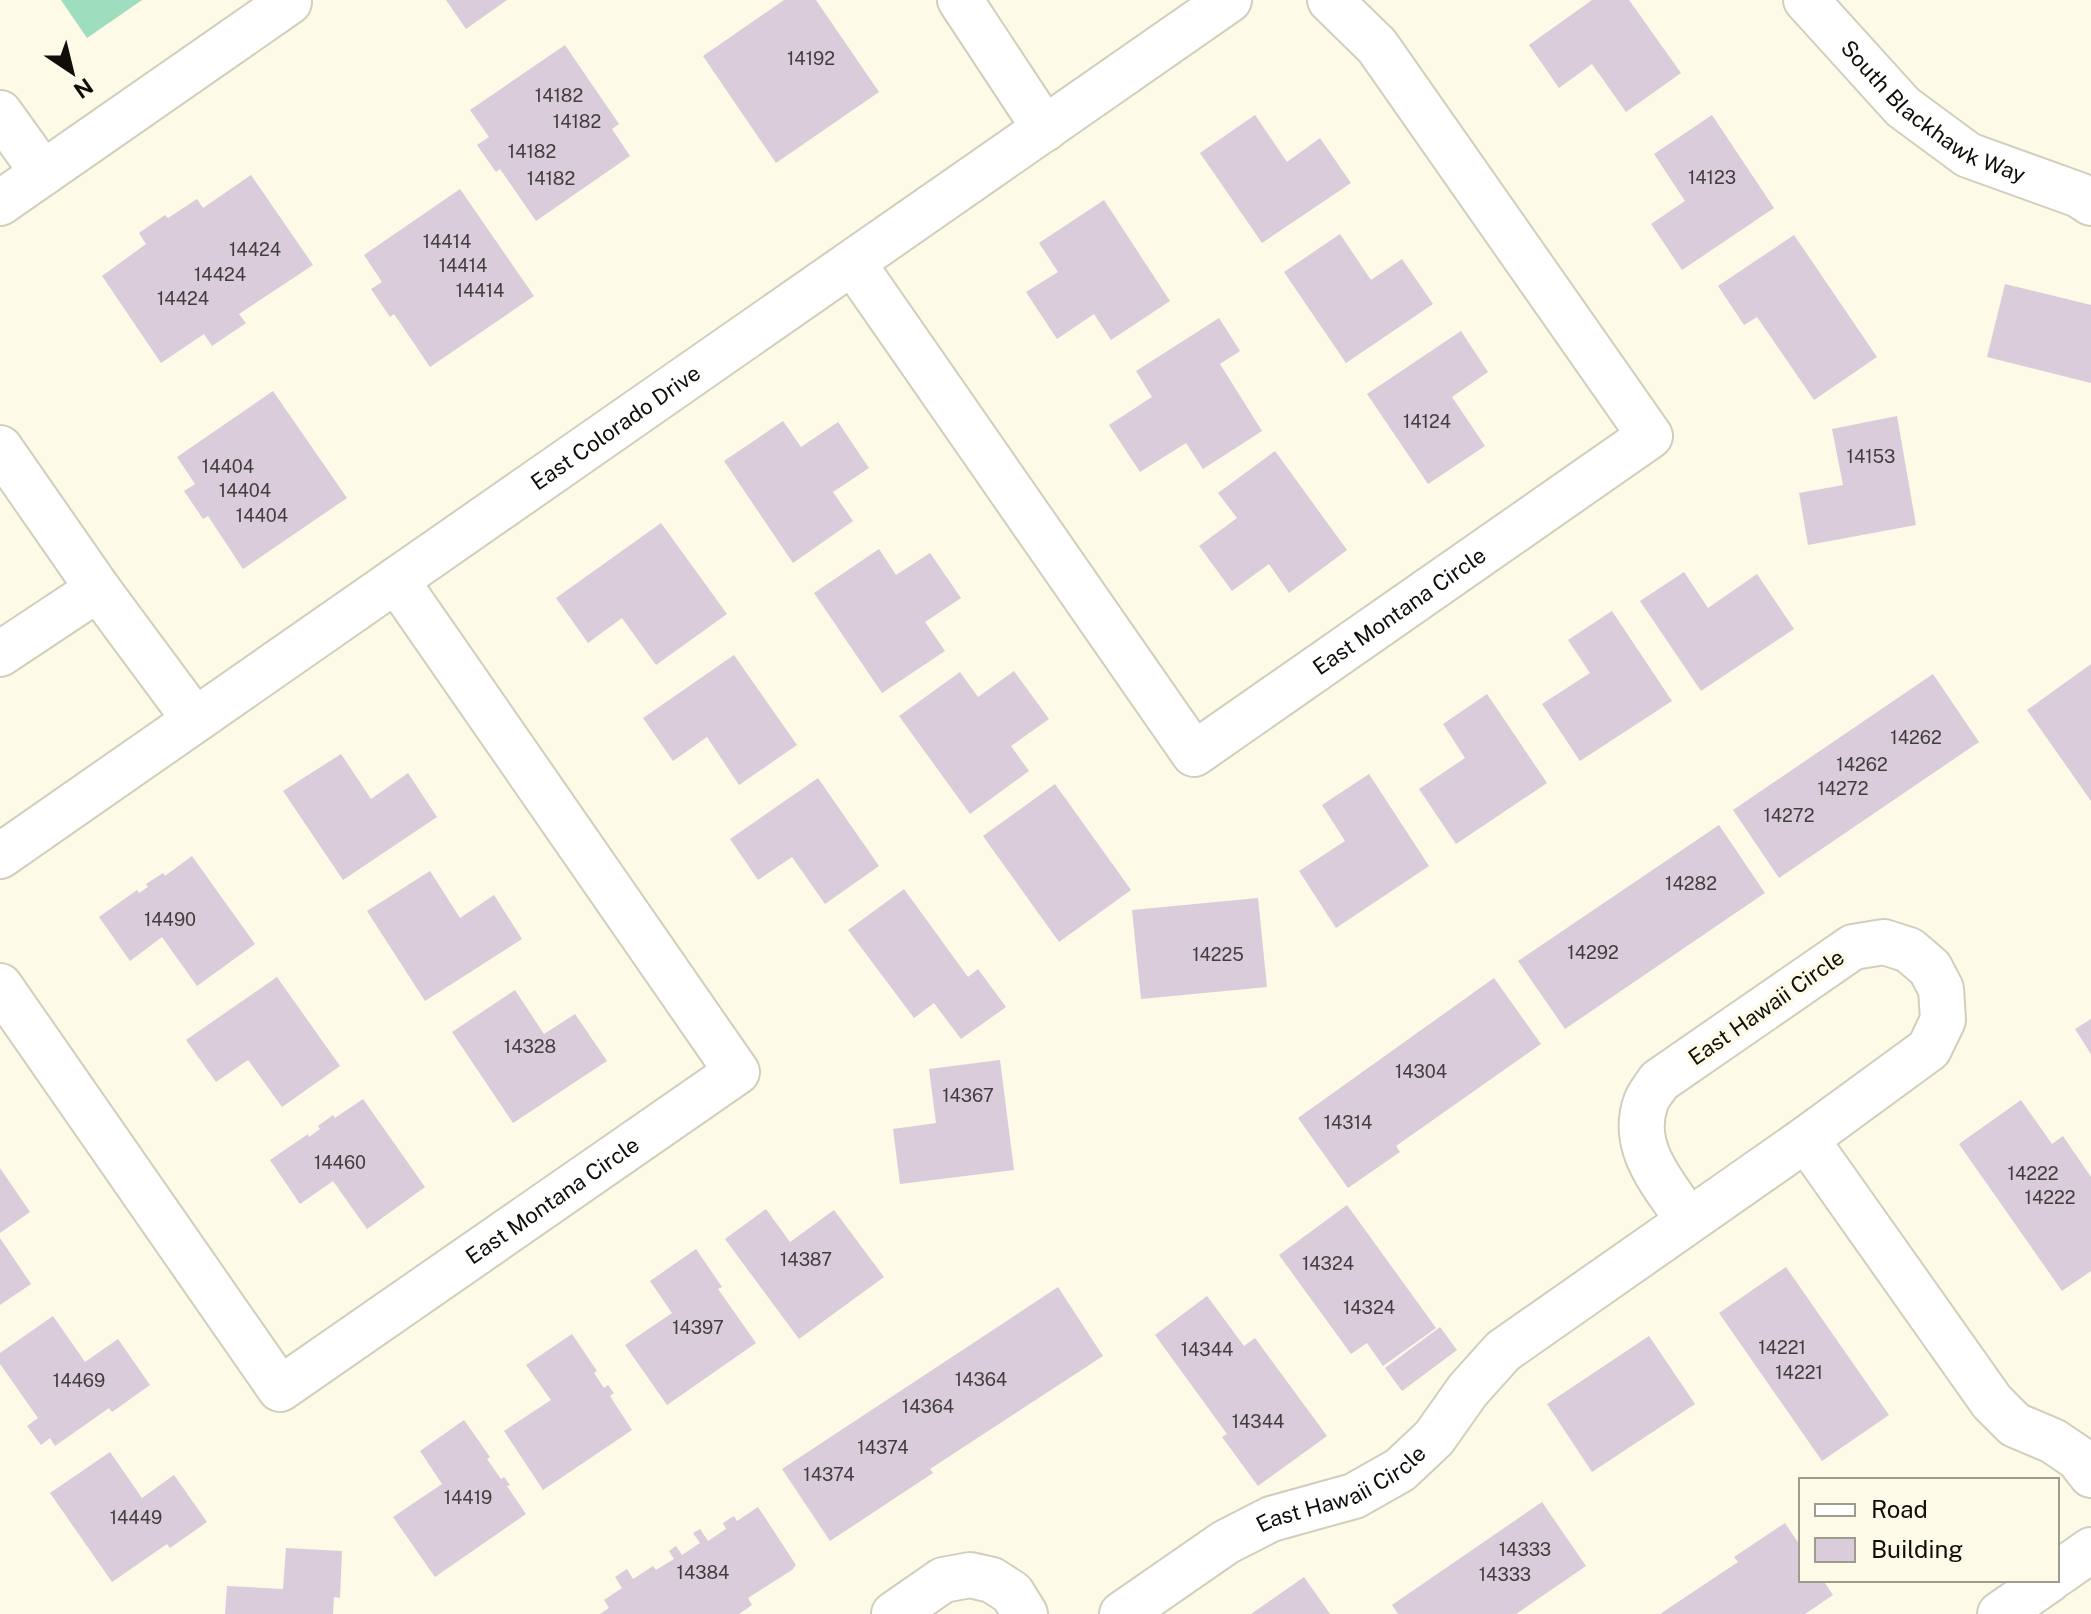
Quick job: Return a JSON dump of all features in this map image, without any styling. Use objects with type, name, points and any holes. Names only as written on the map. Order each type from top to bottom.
[{"type":"street","name":"East Colorado Drive","points":[[0,856],[1229,0]]},
{"type":"street","name":"East Montana Circle","points":[[853,263],[1194,754],[1650,436],[1377,46],[1330,0]]},
{"type":"street","name":"South Blackhawk Way","points":[[1806,0],[1903,107],[1968,155],[2087,195]]},
{"type":"street","points":[[0,203],[289,2]]},
{"type":"street","points":[[967,2],[1045,129]]},
{"type":"street","points":[[0,113],[43,173]]},
{"type":"street","points":[[0,448],[98,589],[195,720]]},
{"type":"street","name":"East Montana Circle","points":[[0,986],[280,1389],[737,1072],[396,580]]},
{"type":"street","points":[[0,654],[98,589]]},
{"type":"street","name":"East Hawaii Circle","points":[[1122,1614],[1226,1542],[1271,1519],[1354,1496],[1400,1470],[1434,1438],[1468,1390],[1503,1351],[1806,1139],[1929,1049],[1943,1020],[1941,989],[1930,968],[1909,950],[1884,942],[1853,947],[1659,1081],[1646,1102],[1640,1131],[1648,1160],[1688,1220]]},
{"type":"street","points":[[1806,1139],[1992,1402],[2015,1425],[2053,1441],[2078,1458],[2091,1475]]},
{"type":"street","points":[[2059,1573],[2091,1550]]},
{"type":"street","points":[[894,1614],[943,1580],[970,1575],[992,1580],[1012,1593],[1025,1614]]},
{"type":"street","points":[[2000,1614],[2046,1582]]},
{"type":"green space","points":[[61,0],[142,0],[87,38]]},
{"type":"building","points":[[446,0],[507,0],[466,29]]},
{"type":"building","points":[[784,0],[816,0],[879,92],[776,163],[703,56]]},
{"type":"building","points":[[1592,0],[1629,0],[1681,73],[1626,112],[1592,64],[1559,88],[1529,45]]},
{"type":"building","points":[[565,45],[619,124],[612,129],[630,156],[536,221],[500,169],[496,172],[477,145],[489,137],[470,110]]},
{"type":"building","points":[[1255,115],[1287,162],[1320,138],[1351,183],[1262,243],[1200,153]]},
{"type":"building","points":[[1712,115],[1774,208],[1682,270],[1651,224],[1685,201],[1654,154]]},
{"type":"building","points":[[251,175],[313,265],[239,314],[246,323],[212,346],[204,334],[161,363],[102,276],[146,244],[139,233],[165,215],[168,218],[197,199],[203,208]]},
{"type":"building","points":[[460,189],[534,296],[430,367],[394,314],[390,317],[371,289],[382,282],[364,255]]},
{"type":"building","points":[[1104,200],[1170,301],[1111,340],[1094,314],[1057,339],[1026,292],[1058,272],[1039,243]]},
{"type":"building","points":[[1340,234],[1371,280],[1402,259],[1433,304],[1346,363],[1284,272]]},
{"type":"building","points":[[1794,235],[1877,357],[1814,400],[1757,317],[1744,325],[1718,286]]},
{"type":"building","points":[[2005,284],[2091,305],[2091,383],[1987,357]]},
{"type":"building","points":[[1219,318],[1240,351],[1220,364],[1262,431],[1203,469],[1186,443],[1140,472],[1109,425],[1152,397],[1136,371]]},
{"type":"building","points":[[1461,331],[1488,372],[1452,397],[1485,446],[1428,484],[1367,394]]},
{"type":"building","points":[[273,391],[347,498],[243,569],[208,516],[203,519],[184,491],[195,484],[177,457]]},
{"type":"building","points":[[1897,416],[1916,525],[1808,545],[1799,493],[1843,485],[1832,429]]},
{"type":"building","points":[[783,421],[801,447],[838,422],[869,468],[833,492],[853,521],[793,563],[724,461]]},
{"type":"building","points":[[1275,451],[1347,550],[1289,593],[1269,564],[1232,591],[1199,546],[1237,518],[1218,493]]},
{"type":"building","points":[[661,523],[727,614],[656,665],[622,618],[588,643],[556,598]]},
{"type":"building","points":[[879,549],[896,575],[930,553],[961,598],[925,622],[945,651],[882,693],[814,593]]},
{"type":"building","points":[[1684,572],[1708,608],[1757,574],[1794,629],[1701,691],[1640,601]]},
{"type":"building","points":[[1612,611],[1672,701],[1580,761],[1542,704],[1590,673],[1568,640]]},
{"type":"building","points":[[734,655],[797,745],[739,785],[707,737],[673,761],[643,718]]},
{"type":"building","points":[[2091,664],[2091,801],[2027,710]]},
{"type":"building","points":[[1014,671],[1049,719],[1011,746],[1029,771],[970,814],[899,716],[960,672],[978,697]]},
{"type":"building","points":[[1933,674],[1979,742],[1779,878],[1733,810]]},
{"type":"building","points":[[1487,694],[1547,783],[1456,844],[1419,789],[1465,758],[1443,724]]},
{"type":"building","points":[[341,754],[371,799],[408,773],[437,817],[343,880],[283,791]]},
{"type":"building","points":[[1369,774],[1429,866],[1336,928],[1299,871],[1345,841],[1322,805]]},
{"type":"building","points":[[818,778],[879,866],[825,904],[792,857],[758,880],[730,839]]},
{"type":"building","points":[[1055,784],[1131,890],[1059,942],[983,836]]},
{"type":"building","points":[[1719,825],[1765,893],[1565,1029],[1518,961]]},
{"type":"building","points":[[192,856],[255,944],[197,986],[162,937],[130,961],[99,917]]},
{"type":"building","points":[[430,871],[460,918],[494,895],[522,939],[425,1001],[367,911]]},
{"type":"building","points":[[904,889],[968,977],[978,969],[1006,1007],[961,1039],[934,1003],[914,1018],[848,930]]},
{"type":"building","points":[[1258,898],[1267,987],[1141,999],[1132,910]]},
{"type":"building","points":[[277,977],[340,1066],[282,1107],[248,1060],[216,1082],[186,1040]]},
{"type":"building","points":[[1494,978],[1541,1044],[1396,1146],[1400,1152],[1348,1188],[1298,1118]]},
{"type":"building","points":[[515,990],[544,1034],[575,1014],[607,1061],[513,1123],[452,1032]]},
{"type":"building","points":[[2091,1019],[2091,1054],[2075,1029]]},
{"type":"building","points":[[1000,1060],[1014,1170],[900,1184],[893,1129],[936,1123],[929,1069]]},
{"type":"building","points":[[363,1099],[425,1187],[367,1229],[333,1181],[300,1204],[270,1160],[308,1134],[309,1137],[333,1115],[335,1118]]},
{"type":"building","points":[[2021,1100],[2052,1144],[2063,1136],[2091,1177],[2091,1271],[2062,1291],[1959,1144]]},
{"type":"building","points":[[0,1168],[30,1212],[0,1233]]},
{"type":"building","points":[[1347,1205],[1436,1328],[1383,1366],[1367,1343],[1351,1354],[1279,1255]]},
{"type":"building","points":[[766,1209],[790,1242],[834,1210],[884,1277],[799,1339],[725,1239]]},
{"type":"building","points":[[0,1238],[31,1284],[0,1305]]},
{"type":"building","points":[[696,1249],[722,1287],[718,1289],[756,1343],[667,1405],[625,1345],[672,1313],[650,1281]]},
{"type":"building","points":[[1786,1267],[1889,1415],[1822,1461],[1719,1313]]},
{"type":"building","points":[[1058,1287],[1103,1356],[930,1469],[933,1473],[830,1541],[782,1469]]},
{"type":"building","points":[[1207,1296],[1244,1346],[1255,1338],[1327,1436],[1258,1486],[1222,1437],[1227,1434],[1155,1335]]},
{"type":"building","points":[[53,1316],[85,1362],[118,1339],[150,1385],[112,1412],[109,1408],[55,1446],[50,1438],[41,1445],[27,1426],[38,1418],[0,1364],[0,1353]]},
{"type":"building","points":[[1440,1327],[1457,1350],[1402,1391],[1385,1368]]},
{"type":"building","points":[[572,1334],[597,1371],[594,1373],[604,1388],[608,1385],[614,1393],[610,1396],[632,1430],[543,1490],[504,1431],[551,1400],[526,1365]]},
{"type":"building","points":[[1649,1336],[1695,1404],[1592,1472],[1547,1404]]},
{"type":"building","points":[[464,1420],[501,1479],[504,1477],[510,1485],[507,1486],[526,1514],[435,1577],[393,1517],[442,1484],[420,1451]]},
{"type":"building","points":[[110,1452],[142,1498],[174,1475],[207,1522],[170,1548],[167,1544],[112,1582],[50,1493]]},
{"type":"building","points":[[1542,1502],[1586,1566],[1516,1614],[1398,1614],[1392,1605]]},
{"type":"building","points":[[758,1507],[796,1565],[748,1598],[752,1605],[739,1614],[600,1614],[609,1608],[604,1600],[622,1588],[615,1577],[627,1569],[633,1579],[653,1566],[656,1570],[674,1559],[669,1551],[676,1546],[682,1555],[700,1543],[693,1533],[700,1529],[708,1541],[726,1529],[723,1523],[734,1516],[737,1521]]},
{"type":"building","points":[[1785,1523],[1799,1544],[1799,1582],[1824,1582],[1833,1595],[1805,1614],[1660,1614],[1738,1562],[1734,1557]]},
{"type":"building","points":[[286,1548],[342,1551],[340,1598],[334,1597],[333,1614],[225,1614],[227,1586],[283,1589]]},
{"type":"building","points":[[1304,1577],[1330,1614],[1251,1614]]}]
